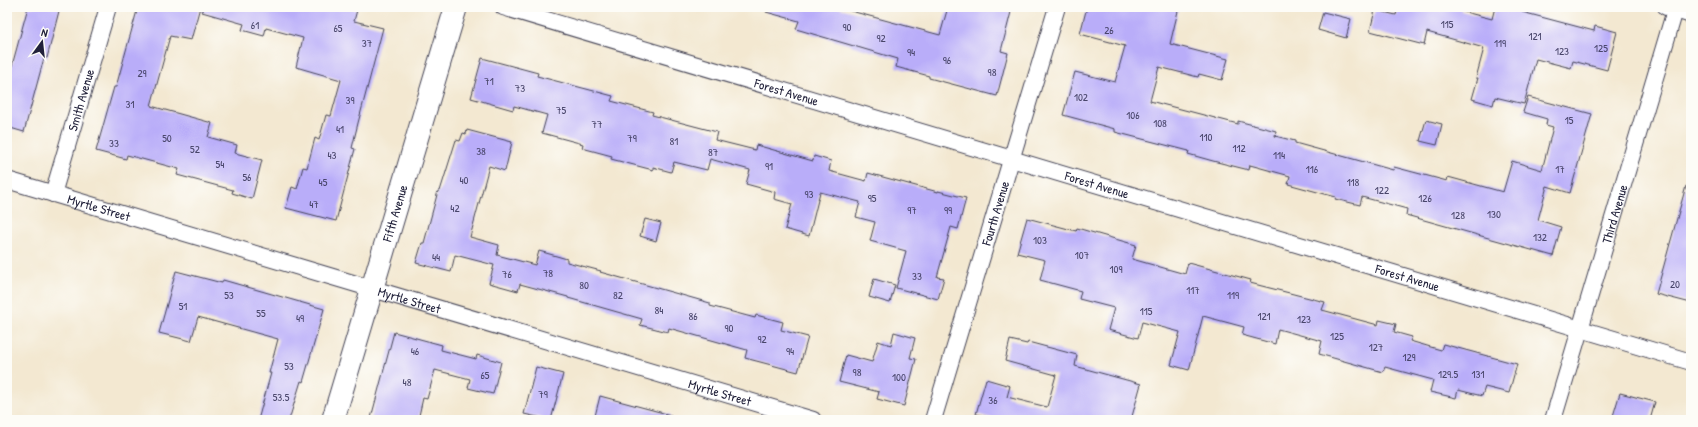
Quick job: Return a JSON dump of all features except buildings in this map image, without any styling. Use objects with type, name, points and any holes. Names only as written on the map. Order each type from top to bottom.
[{"type":"street","name":"Smith Avenue","points":[[53,194],[108,7]]},
{"type":"street","name":"Fifth Avenue","points":[[334,420],[456,7]]},
{"type":"street","name":"Forest Avenue","points":[[503,7],[1691,362]]},
{"type":"street","name":"Fourth Avenue","points":[[933,420],[1057,7]]},
{"type":"street","points":[[1672,8],[1691,15]]},
{"type":"street","name":"Third Avenue","points":[[1553,420],[1672,8]]},
{"type":"street","name":"Myrtle Street","points":[[7,180],[813,420]]}]
